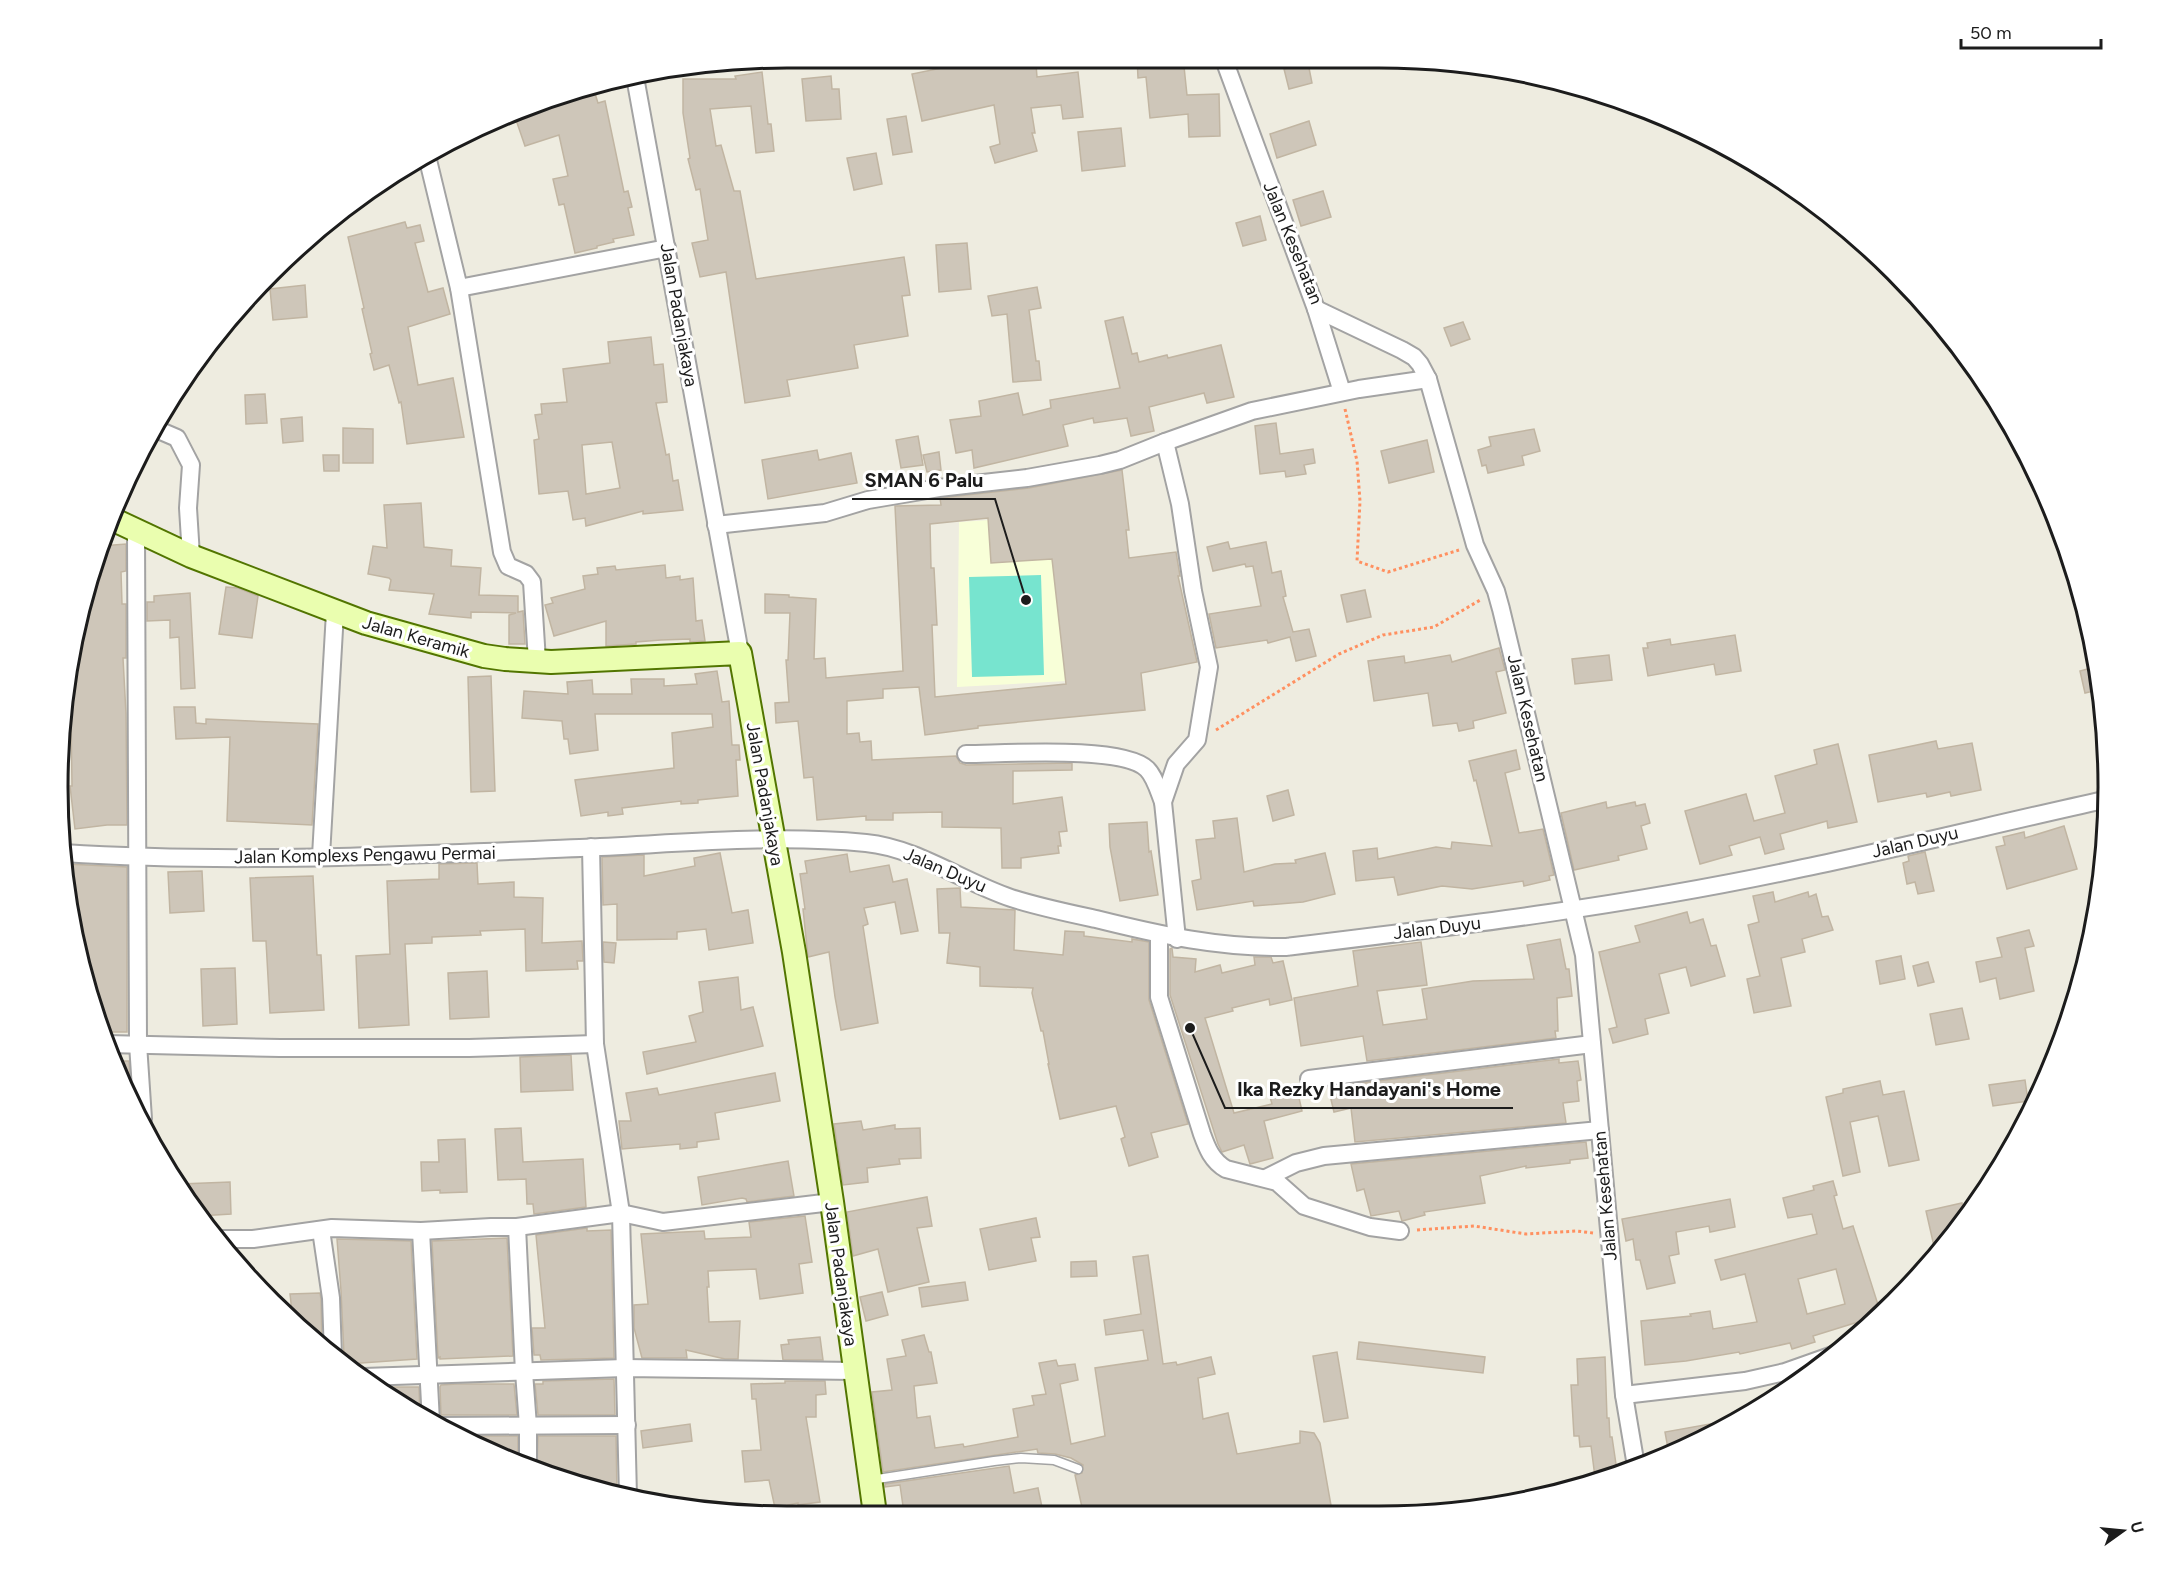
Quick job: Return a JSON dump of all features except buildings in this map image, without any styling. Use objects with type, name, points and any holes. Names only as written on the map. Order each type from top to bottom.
[{"type":"street","name":"Jalan Kesehatan","points":[[1227,68],[1316,309],[1414,357],[1428,379],[1476,545],[1496,591],[1584,955],[1624,1395],[1635,1458]]},
{"type":"street","name":"Jalan Padanjakaya","points":[[636,83],[668,248],[794,952],[832,1202],[874,1506]]},
{"type":"street","points":[[429,163],[459,288],[502,552],[508,566],[526,574],[532,582],[537,661]]},
{"type":"street","points":[[459,288],[668,248]]},
{"type":"street","points":[[1316,309],[1342,392]]},
{"type":"street","points":[[716,525],[825,513],[868,501],[939,488],[1027,478],[1100,465],[1120,460],[1252,411],[1342,392],[1428,379]]},
{"type":"street","points":[[162,431],[177,438],[191,465],[188,508],[191,556]]},
{"type":"street","points":[[1163,802],[1176,765],[1197,740],[1209,667],[1193,591],[1180,504],[1165,442]]},
{"type":"street","name":"Jalan Keramik","points":[[118,522],[191,556],[335,612],[465,652],[505,659],[537,661],[740,653]]},
{"type":"street","points":[[136,532],[138,1044],[142,1105]]},
{"type":"street","points":[[321,856],[335,612]]},
{"type":"street","points":[[966,754],[1096,754],[1138,762],[1149,772],[1163,802],[1177,939]]},
{"type":"street","name":"Jalan Duyu","points":[[774,839],[852,842],[884,846],[1011,898],[1177,939],[1249,947],[1286,947],[1573,910],[1803,868],[2097,802]]},
{"type":"street","name":"Jalan Komplexs Pengawu Permai","points":[[71,854],[138,858],[321,856],[774,839]]},
{"type":"street","points":[[591,847],[595,1044],[621,1213],[628,1488]]},
{"type":"street","points":[[1160,935],[1159,997],[1208,1150],[1219,1165],[1226,1169],[1266,1178],[1284,1187],[1304,1206],[1370,1227],[1400,1231]]},
{"type":"street","points":[[115,1044],[292,1048],[469,1048],[595,1044]]},
{"type":"street","points":[[1309,1078],[1592,1044]]},
{"type":"street","points":[[1266,1178],[1296,1163],[1324,1156],[1600,1130]]},
{"type":"street","points":[[228,1239],[253,1239],[332,1228],[421,1231],[517,1227],[621,1213],[663,1222],[832,1202]]},
{"type":"street","points":[[517,1227],[528,1457]]},
{"type":"street","points":[[321,1230],[331,1298],[333,1344]]},
{"type":"street","points":[[421,1231],[430,1411]]},
{"type":"street","points":[[1624,1395],[1765,1377],[1807,1363]]},
{"type":"street","points":[[376,1376],[624,1368],[855,1371]]},
{"type":"street","points":[[459,1426],[627,1425]]},
{"type":"lane","points":[[870,1480],[1021,1458],[1054,1460],[1078,1469]]},
{"type":"path","points":[[1342,392],[1357,461],[1360,501],[1357,561],[1388,572],[1476,545]]},
{"type":"path","points":[[1197,740],[1236,719],[1339,654],[1383,635],[1434,627],[1496,591]]},
{"type":"path","points":[[1400,1231],[1474,1226],[1526,1234],[1577,1231],[1608,1235]]},
{"type":"shaded area","points":[[1083,514],[1104,679],[957,687],[959,522]]},
{"type":"shaded area","points":[[1041,575],[1044,675],[972,677],[969,577]]},
{"type":"place","name":"SMAN 6 Palu","points":[[1026,600]]},
{"type":"place","name":"Ika Rezky Handayani's Home","points":[[1190,1028]]}]
